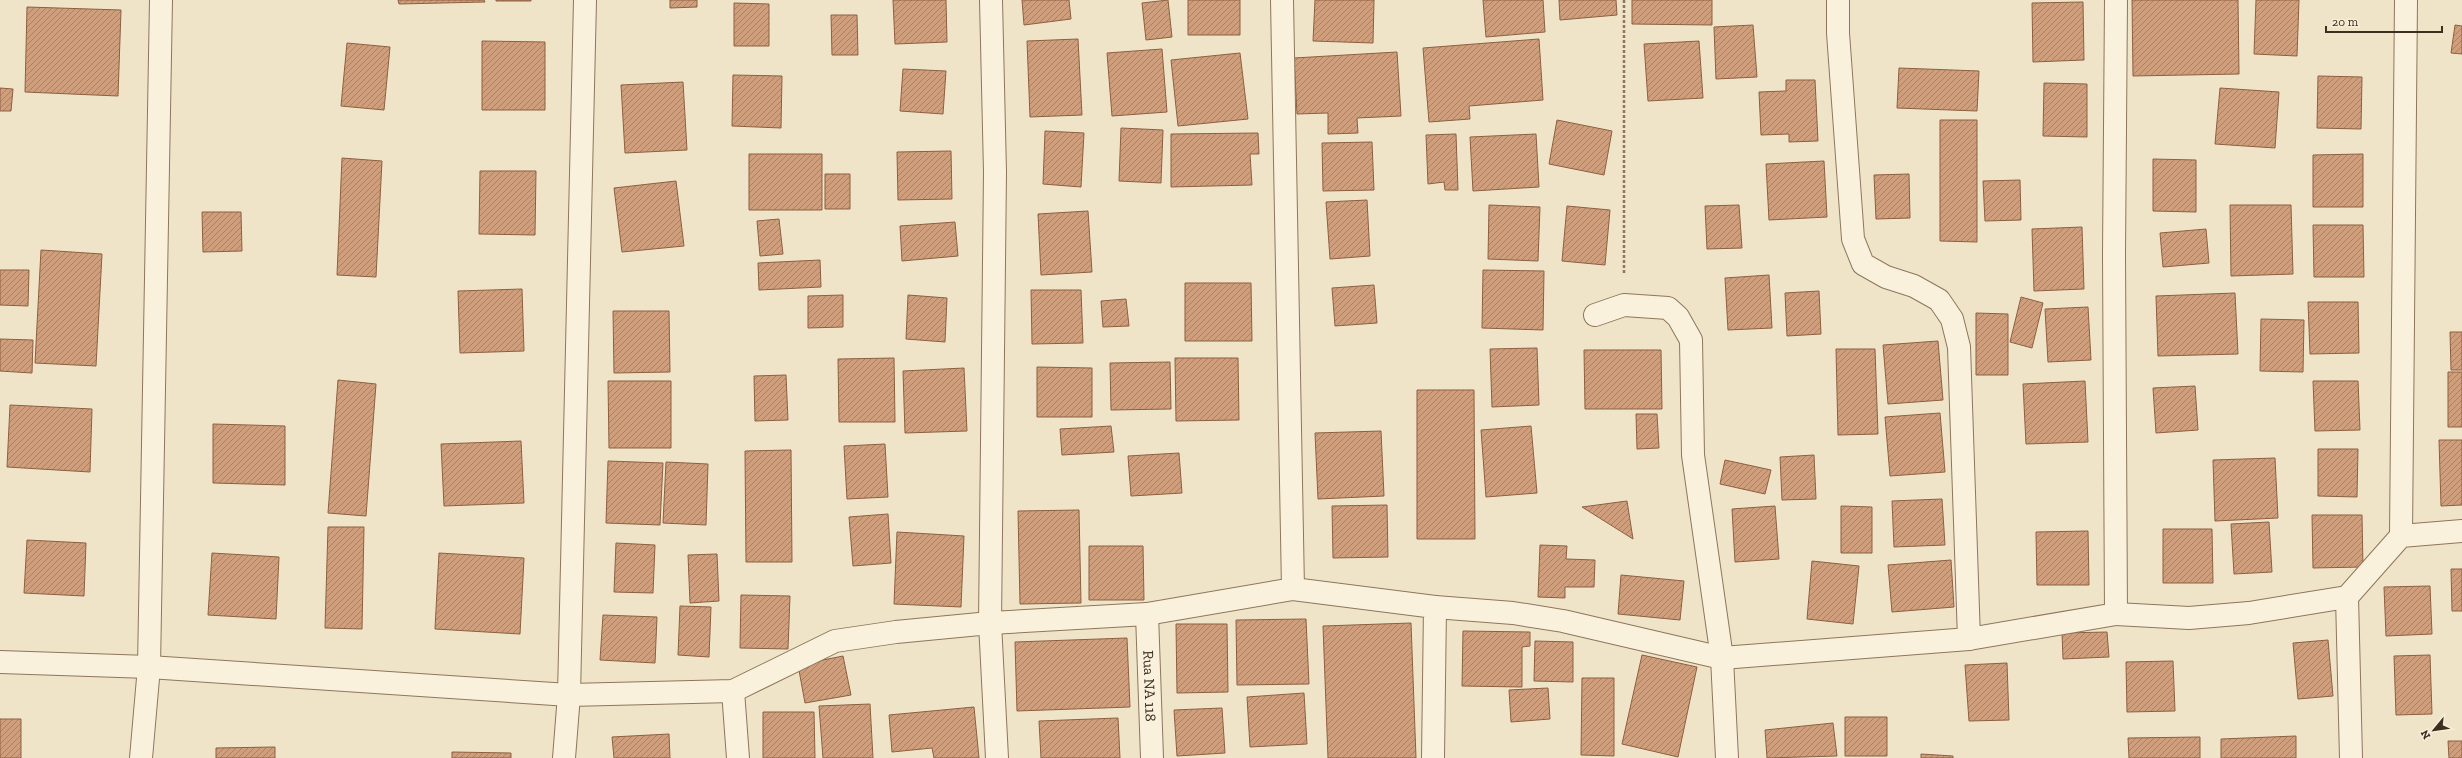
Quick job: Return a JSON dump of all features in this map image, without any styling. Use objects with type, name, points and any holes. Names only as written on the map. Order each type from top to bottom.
[{"type":"street","points":[[141,758],[149,667],[161,0]]},
{"type":"street","points":[[564,758],[569,695],[585,0]]},
{"type":"street","points":[[991,0],[995,180],[990,623],[997,758]]},
{"type":"street","points":[[1282,0],[1293,589]]},
{"type":"street","points":[[1838,0],[1853,239],[1862,264],[1886,277],[1914,286],[1939,300],[1952,319],[1959,347],[1969,639]]},
{"type":"street","points":[[2116,0],[2114,247],[2116,614]]},
{"type":"street","points":[[0,662],[149,667],[569,695],[733,691],[835,641],[896,632],[990,623],[1147,614],[1293,589],[1435,607],[1513,613],[1562,621],[1722,658],[1969,639],[2116,614],[2196,617],[2249,614],[2347,597],[2401,536],[2406,0]]},
{"type":"street","points":[[1595,314],[1624,305],[1668,308],[1678,317],[1692,340],[1694,456],[1722,658],[1727,758]]},
{"type":"street","points":[[2401,536],[2462,531]]},
{"type":"street","points":[[2347,597],[2351,758]]},
{"type":"street","points":[[1433,758],[1435,607]]},
{"type":"street","name":"Rua NA 118","points":[[1147,614],[1152,758]]},
{"type":"street","points":[[733,691],[738,758]]},
{"type":"path","points":[[1624,0],[1624,305]]},
{"type":"building","points":[[398,0],[484,0],[485,2],[399,4]]},
{"type":"building","points":[[531,0],[531,1],[496,1]]},
{"type":"building","points":[[670,0],[697,0],[697,7],[670,8]]},
{"type":"building","points":[[893,0],[946,0],[947,42],[895,44]]},
{"type":"building","points":[[1022,0],[1069,0],[1071,19],[1024,25]]},
{"type":"building","points":[[1168,0],[1172,37],[1146,40],[1142,3]]},
{"type":"building","points":[[1188,0],[1240,0],[1240,35],[1188,35]]},
{"type":"building","points":[[1315,0],[1374,0],[1373,43],[1313,41]]},
{"type":"building","points":[[1483,0],[1543,0],[1545,32],[1486,37]]},
{"type":"building","points":[[1559,0],[1616,0],[1617,15],[1560,20]]},
{"type":"building","points":[[1632,0],[1712,0],[1712,25],[1632,24]]},
{"type":"building","points":[[2132,0],[2238,0],[2239,74],[2133,76]]},
{"type":"building","points":[[2256,0],[2299,0],[2297,56],[2254,54]]},
{"type":"building","points":[[2083,2],[2084,60],[2033,62],[2032,3]]},
{"type":"building","points":[[734,3],[769,4],[769,46],[734,46]]},
{"type":"building","points":[[27,7],[121,10],[118,96],[25,92]]},
{"type":"building","points":[[831,15],[857,15],[858,55],[832,55]]},
{"type":"building","points":[[1753,25],[1757,77],[1716,79],[1714,27]]},
{"type":"building","points":[[2455,25],[2462,26],[2462,54],[2451,53]]},
{"type":"building","points":[[1078,39],[1082,115],[1030,117],[1027,41]]},
{"type":"building","points":[[1539,39],[1543,100],[1469,106],[1470,119],[1429,122],[1423,48]]},
{"type":"building","points":[[482,41],[545,42],[545,110],[482,110]]},
{"type":"building","points":[[1699,41],[1703,98],[1648,101],[1644,44]]},
{"type":"building","points":[[347,43],[390,47],[384,110],[341,106]]},
{"type":"building","points":[[1162,49],[1167,112],[1112,116],[1107,53]]},
{"type":"building","points":[[1397,52],[1401,116],[1357,118],[1358,133],[1328,134],[1328,113],[1297,114],[1294,58]]},
{"type":"building","points":[[1240,53],[1248,119],[1178,126],[1171,60]]},
{"type":"building","points":[[1899,68],[1979,71],[1977,111],[1897,108]]},
{"type":"building","points":[[903,69],[946,71],[943,114],[900,111]]},
{"type":"building","points":[[733,75],[782,76],[781,128],[732,126]]},
{"type":"building","points":[[2318,76],[2362,77],[2361,129],[2317,128]]},
{"type":"building","points":[[1786,80],[1815,80],[1818,141],[1789,142],[1789,134],[1761,135],[1759,92],[1786,91]]},
{"type":"building","points":[[683,82],[687,150],[625,153],[621,85]]},
{"type":"building","points":[[2044,83],[2087,84],[2087,137],[2043,136]]},
{"type":"building","points":[[0,88],[13,89],[11,111],[0,111]]},
{"type":"building","points":[[2220,88],[2279,92],[2275,148],[2215,144]]},
{"type":"building","points":[[1557,120],[1612,131],[1604,175],[1549,164]]},
{"type":"building","points":[[1940,120],[1977,120],[1977,242],[1940,241]]},
{"type":"building","points":[[1121,128],[1163,130],[1161,183],[1119,181]]},
{"type":"building","points":[[1045,131],[1084,133],[1081,187],[1043,184]]},
{"type":"building","points":[[1258,133],[1259,154],[1250,154],[1252,185],[1171,187],[1171,134]]},
{"type":"building","points":[[1456,134],[1458,190],[1445,190],[1444,182],[1428,184],[1426,135]]},
{"type":"building","points":[[1536,134],[1539,187],[1473,191],[1470,137]]},
{"type":"building","points":[[1372,142],[1374,190],[1323,191],[1322,143]]},
{"type":"building","points":[[951,151],[952,199],[898,200],[897,152]]},
{"type":"building","points":[[749,154],[822,154],[822,210],[749,210]]},
{"type":"building","points":[[2363,154],[2363,207],[2313,207],[2313,155]]},
{"type":"building","points":[[342,158],[382,161],[376,277],[337,275]]},
{"type":"building","points":[[2153,159],[2196,160],[2196,212],[2153,211]]},
{"type":"building","points":[[1824,161],[1827,217],[1769,220],[1766,164]]},
{"type":"building","points":[[480,171],[536,171],[535,235],[479,234]]},
{"type":"building","points":[[825,174],[850,174],[850,209],[825,209]]},
{"type":"building","points":[[1909,174],[1910,218],[1876,219],[1874,175]]},
{"type":"building","points":[[2020,180],[2021,220],[1985,221],[1983,181]]},
{"type":"building","points":[[676,181],[684,246],[622,252],[614,188]]},
{"type":"building","points":[[1367,200],[1370,256],[1330,259],[1326,202]]},
{"type":"building","points":[[1489,205],[1540,207],[1538,261],[1488,259]]},
{"type":"building","points":[[1739,205],[1742,248],[1707,249],[1705,206]]},
{"type":"building","points":[[2230,205],[2291,205],[2293,274],[2231,276]]},
{"type":"building","points":[[1567,206],[1610,210],[1605,265],[1562,261]]},
{"type":"building","points":[[1088,211],[1092,272],[1041,275],[1038,214]]},
{"type":"building","points":[[202,212],[241,212],[242,251],[203,252]]},
{"type":"building","points":[[779,219],[783,254],[760,256],[757,221]]},
{"type":"building","points":[[955,222],[958,256],[902,261],[900,226]]},
{"type":"building","points":[[2313,225],[2363,225],[2364,277],[2314,277]]},
{"type":"building","points":[[2082,227],[2084,289],[2034,291],[2032,229]]},
{"type":"building","points":[[2206,229],[2209,263],[2163,267],[2160,233]]},
{"type":"building","points":[[41,250],[102,254],[96,366],[35,363]]},
{"type":"building","points":[[820,260],[821,287],[759,290],[758,263]]},
{"type":"building","points":[[0,270],[29,270],[28,306],[0,305]]},
{"type":"building","points":[[1483,270],[1544,271],[1543,330],[1482,328]]},
{"type":"building","points":[[1769,275],[1772,328],[1728,330],[1725,278]]},
{"type":"building","points":[[1185,283],[1251,283],[1252,341],[1185,341]]},
{"type":"building","points":[[1374,285],[1377,323],[1335,326],[1332,288]]},
{"type":"building","points":[[522,289],[524,351],[460,353],[458,291]]},
{"type":"building","points":[[1031,290],[1081,290],[1083,343],[1032,344]]},
{"type":"building","points":[[1819,291],[1821,334],[1787,336],[1785,293]]},
{"type":"building","points":[[2235,293],[2238,354],[2158,356],[2156,296]]},
{"type":"building","points":[[843,295],[843,327],[808,328],[808,296]]},
{"type":"building","points":[[908,295],[947,298],[945,342],[906,339]]},
{"type":"building","points":[[2021,297],[2043,303],[2032,348],[2010,342]]},
{"type":"building","points":[[1126,299],[1129,326],[1103,327],[1101,301]]},
{"type":"building","points":[[2308,302],[2358,302],[2359,353],[2310,354]]},
{"type":"building","points":[[2088,307],[2091,360],[2048,362],[2045,309]]},
{"type":"building","points":[[613,311],[669,311],[670,372],[614,373]]},
{"type":"building","points":[[1976,313],[2008,314],[2008,375],[1976,375]]},
{"type":"building","points":[[2261,319],[2304,320],[2303,372],[2260,371]]},
{"type":"building","points":[[2450,332],[2462,332],[2462,370],[2451,370]]},
{"type":"building","points":[[0,339],[33,340],[32,373],[0,371]]},
{"type":"building","points":[[1938,341],[1943,400],[1888,404],[1883,345]]},
{"type":"building","points":[[1537,348],[1539,405],[1492,407],[1490,349]]},
{"type":"building","points":[[1836,349],[1875,349],[1878,434],[1838,435]]},
{"type":"building","points":[[1584,350],[1661,350],[1662,409],[1585,409]]},
{"type":"building","points":[[894,358],[895,422],[839,422],[838,359]]},
{"type":"building","points":[[1175,358],[1238,358],[1239,420],[1176,421]]},
{"type":"building","points":[[1170,362],[1171,409],[1111,410],[1110,363]]},
{"type":"building","points":[[1037,367],[1092,368],[1092,417],[1037,417]]},
{"type":"building","points":[[964,368],[967,431],[905,433],[903,371]]},
{"type":"building","points":[[2448,372],[2462,372],[2462,427],[2448,427]]},
{"type":"building","points":[[786,375],[788,420],[755,421],[754,376]]},
{"type":"building","points":[[338,380],[376,384],[366,516],[328,513]]},
{"type":"building","points":[[608,381],[671,381],[671,448],[609,448]]},
{"type":"building","points":[[2085,381],[2088,442],[2026,444],[2023,384]]},
{"type":"building","points":[[2313,381],[2358,381],[2360,430],[2315,431]]},
{"type":"building","points":[[2195,386],[2198,430],[2156,433],[2153,388]]},
{"type":"building","points":[[1417,390],[1474,390],[1475,539],[1417,539]]},
{"type":"building","points":[[10,405],[92,409],[90,472],[7,467]]},
{"type":"building","points":[[1940,413],[1945,472],[1890,476],[1885,417]]},
{"type":"building","points":[[1636,414],[1657,414],[1659,448],[1637,449]]},
{"type":"building","points":[[213,424],[285,426],[285,485],[213,483]]},
{"type":"building","points":[[1111,426],[1114,452],[1062,455],[1060,429]]},
{"type":"building","points":[[1531,426],[1537,493],[1486,497],[1481,430]]},
{"type":"building","points":[[1381,431],[1384,496],[1318,499],[1315,433]]},
{"type":"building","points":[[2439,440],[2462,440],[2462,505],[2441,506]]},
{"type":"building","points":[[521,441],[524,503],[444,506],[441,444]]},
{"type":"building","points":[[885,444],[888,497],[847,499],[844,446]]},
{"type":"building","points":[[2318,449],[2358,449],[2357,497],[2318,496]]},
{"type":"building","points":[[791,450],[792,562],[746,562],[745,451]]},
{"type":"building","points":[[1179,453],[1182,493],[1131,496],[1128,456]]},
{"type":"building","points":[[1814,455],[1816,499],[1782,500],[1780,457]]},
{"type":"building","points":[[2275,458],[2278,518],[2215,521],[2213,460]]},
{"type":"building","points":[[1725,460],[1771,470],[1765,494],[1720,484]]},
{"type":"building","points":[[608,461],[663,463],[660,525],[606,523]]},
{"type":"building","points":[[666,462],[708,464],[706,525],[663,523]]},
{"type":"building","points":[[1942,499],[1945,545],[1894,547],[1892,501]]},
{"type":"building","points":[[1627,501],[1633,539],[1582,507]]},
{"type":"building","points":[[1387,505],[1388,557],[1333,558],[1332,506]]},
{"type":"building","points":[[1775,506],[1779,559],[1735,562],[1732,509]]},
{"type":"building","points":[[1841,506],[1872,507],[1872,553],[1841,553]]},
{"type":"building","points":[[1079,510],[1081,603],[1020,604],[1018,511]]},
{"type":"building","points":[[888,514],[891,563],[853,566],[849,517]]},
{"type":"building","points":[[2312,515],[2362,515],[2363,567],[2313,568]]},
{"type":"building","points":[[2269,522],[2272,572],[2234,574],[2231,524]]},
{"type":"building","points":[[328,527],[364,527],[362,629],[325,628]]},
{"type":"building","points":[[2163,529],[2212,529],[2213,583],[2163,583]]},
{"type":"building","points":[[2088,531],[2089,585],[2037,585],[2036,532]]},
{"type":"building","points":[[897,532],[964,536],[961,607],[894,604]]},
{"type":"building","points":[[27,540],[86,543],[84,596],[24,593]]},
{"type":"building","points":[[616,543],[655,545],[653,593],[614,592]]},
{"type":"building","points":[[1540,545],[1567,546],[1566,559],[1595,560],[1594,587],[1565,587],[1565,598],[1538,597]]},
{"type":"building","points":[[1089,546],[1143,546],[1144,600],[1089,600]]},
{"type":"building","points":[[212,553],[279,557],[276,619],[208,615]]},
{"type":"building","points":[[439,553],[524,558],[520,634],[435,629]]},
{"type":"building","points":[[717,554],[719,601],[690,603],[688,555]]},
{"type":"building","points":[[1951,560],[1954,607],[1892,612],[1888,565]]},
{"type":"building","points":[[1812,561],[1859,566],[1853,624],[1807,619]]},
{"type":"building","points":[[2451,569],[2462,569],[2462,611],[2452,611]]},
{"type":"building","points":[[1621,575],[1684,581],[1680,620],[1618,614]]},
{"type":"building","points":[[2430,586],[2432,634],[2386,636],[2384,587]]},
{"type":"building","points":[[741,595],[790,596],[788,649],[740,648]]},
{"type":"building","points":[[680,606],[711,607],[709,657],[678,655]]},
{"type":"building","points":[[603,615],[657,617],[655,663],[600,660]]},
{"type":"building","points":[[1306,619],[1309,684],[1237,685],[1236,620]]},
{"type":"building","points":[[1411,623],[1416,758],[1328,758],[1323,626]]},
{"type":"building","points":[[1176,624],[1227,624],[1228,692],[1177,693]]},
{"type":"building","points":[[1463,631],[1530,632],[1530,646],[1522,647],[1522,687],[1462,686]]},
{"type":"building","points":[[2107,632],[2109,657],[2063,659],[2062,633]]},
{"type":"building","points":[[1127,638],[1130,707],[1017,711],[1015,642]]},
{"type":"building","points":[[2328,640],[2333,696],[2298,699],[2293,643]]},
{"type":"building","points":[[1535,641],[1573,642],[1573,682],[1534,681]]},
{"type":"building","points":[[1642,655],[1697,667],[1678,757],[1622,744]]},
{"type":"building","points":[[2430,655],[2432,714],[2396,715],[2394,656]]},
{"type":"building","points":[[843,656],[851,695],[805,703],[798,665]]},
{"type":"building","points":[[2173,661],[2175,711],[2127,712],[2126,662]]},
{"type":"building","points":[[2007,663],[2009,720],[1969,721],[1965,665]]},
{"type":"building","points":[[1582,678],[1614,678],[1614,756],[1581,755]]},
{"type":"building","points":[[1548,688],[1550,719],[1511,722],[1509,690]]},
{"type":"building","points":[[1304,693],[1307,744],[1250,747],[1247,697]]},
{"type":"building","points":[[870,704],[873,758],[823,758],[819,706]]},
{"type":"building","points":[[974,707],[979,758],[934,758],[932,748],[892,752],[889,715]]},
{"type":"building","points":[[1222,708],[1225,753],[1177,756],[1174,710]]},
{"type":"building","points":[[763,712],[814,712],[815,758],[763,758]]},
{"type":"building","points":[[1845,717],[1887,717],[1887,756],[1845,756]]},
{"type":"building","points":[[1118,718],[1120,758],[1041,758],[1039,721]]},
{"type":"building","points":[[0,719],[21,719],[21,758],[0,758]]},
{"type":"building","points":[[1833,723],[1837,756],[1767,758],[1765,730]]},
{"type":"building","points":[[669,734],[670,758],[614,758],[612,737]]},
{"type":"building","points":[[2296,736],[2296,758],[2221,758],[2221,739]]},
{"type":"building","points":[[2200,737],[2200,758],[2129,758],[2128,738]]},
{"type":"building","points":[[2448,741],[2462,741],[2462,758],[2449,758]]},
{"type":"building","points":[[275,747],[275,758],[216,758],[216,748]]},
{"type":"building","points":[[452,752],[511,753],[511,758],[452,758]]},
{"type":"building","points":[[1921,754],[1953,756],[1953,758],[1921,758]]}]
